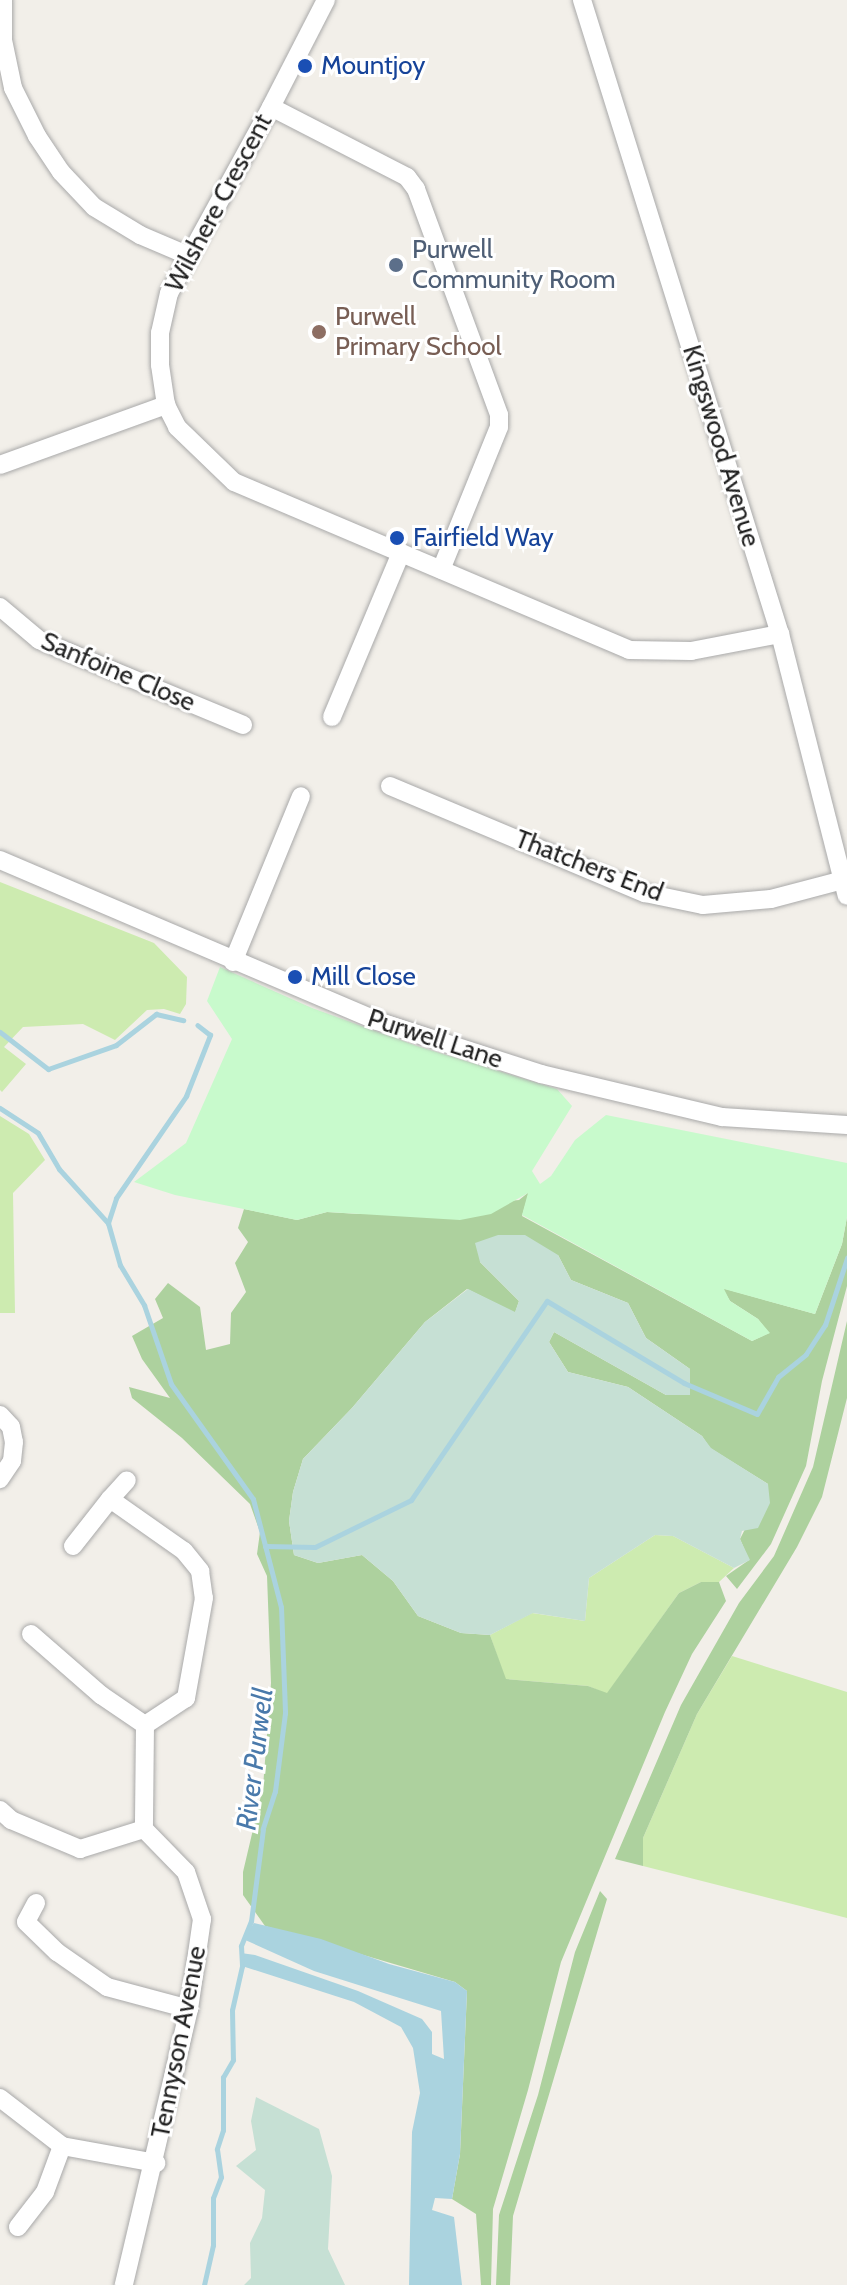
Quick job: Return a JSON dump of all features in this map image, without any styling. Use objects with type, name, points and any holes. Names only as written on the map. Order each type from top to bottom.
[{"type":"street","points":[[3,0],[3,40],[13,88],[37,136],[61,172],[94,207],[140,235],[187,255]]},
{"type":"street","name":"Wilshere Crescent","points":[[326,0],[169,293],[160,333],[166,405],[177,427],[234,482],[629,650],[691,651],[780,634]]},
{"type":"street","name":"Kingswood Avenue","points":[[582,0],[780,634],[845,888]]},
{"type":"street","points":[[271,107],[407,177],[416,189],[489,387],[499,415],[499,427],[441,570]]},
{"type":"street","points":[[0,465],[166,405]]},
{"type":"street","points":[[332,717],[401,553]]},
{"type":"street","name":"Sanfoine Close","points":[[0,607],[39,640],[243,725]]},
{"type":"street","name":"Thatchers End","points":[[390,786],[645,893],[703,905],[845,888]]},
{"type":"street","points":[[233,962],[301,796]]},
{"type":"street","name":"Purwell Lane","points":[[0,860],[377,1021],[541,1074],[722,1117],[847,1125]]},
{"type":"street","points":[[0,1415],[11,1427],[14,1442],[12,1461],[0,1479]]},
{"type":"street","points":[[73,1546],[127,1480]]},
{"type":"street","points":[[110,1499],[184,1551],[200,1571],[204,1598],[186,1698],[145,1725]]},
{"type":"street","points":[[31,1634],[101,1695],[145,1725]]},
{"type":"street","points":[[0,1810],[11,1820],[80,1849],[144,1829],[145,1725]]},
{"type":"street","name":"Tennyson Avenue","points":[[124,2285],[156,2163],[189,2009],[202,1919],[186,1872],[144,1829]]},
{"type":"street","points":[[36,1903],[26,1922],[69,1961],[107,1987],[189,2009]]},
{"type":"street","points":[[0,2098],[62,2146],[156,2163]]},
{"type":"street","points":[[18,2227],[45,2192],[62,2146]]},
{"type":"green space","points":[[0,882],[154,943],[187,977],[186,1004],[180,1014],[164,1009],[147,1010],[115,1040],[83,1024],[23,1027],[4,1047],[26,1064],[2,1092]]},
{"type":"green space","points":[[220,967],[312,1008],[417,1046],[557,1089],[572,1106],[532,1171],[540,1184],[551,1176],[575,1140],[606,1115],[847,1163],[847,1217],[842,1244],[815,1314],[724,1289],[730,1301],[758,1319],[770,1333],[752,1341],[522,1215],[528,1193],[491,1214],[460,1220],[327,1212],[297,1220],[175,1195],[134,1182],[186,1143],[232,1039],[207,1001]]},
{"type":"green space","points":[[0,1116],[29,1134],[45,1160],[13,1193],[15,1313],[0,1313]]},
{"type":"green space","points":[[529,1192],[522,1216],[752,1341],[769,1333],[758,1319],[730,1301],[722,1288],[815,1314],[842,1244],[847,1217],[847,1286],[822,1381],[806,1466],[771,1544],[737,1589],[726,1576],[749,1560],[740,1539],[768,1484],[710,1448],[702,1436],[628,1387],[568,1372],[549,1342],[554,1332],[666,1395],[690,1369],[646,1338],[628,1303],[571,1280],[558,1255],[480,1262],[519,1301],[515,1313],[467,1289],[425,1322],[352,1408],[303,1459],[293,1492],[289,1521],[294,1555],[318,1563],[362,1555],[393,1581],[418,1616],[461,1633],[490,1635],[506,1679],[588,1686],[607,1693],[679,1593],[701,1582],[719,1582],[726,1601],[692,1654],[665,1712],[561,1962],[493,2209],[491,2285],[481,2285],[476,2214],[452,2199],[460,2154],[467,1991],[455,1982],[265,1926],[243,1895],[243,1872],[263,1787],[271,1683],[267,1576],[257,1554],[260,1532],[250,1504],[182,1438],[132,1398],[129,1387],[170,1398],[142,1359],[132,1336],[163,1318],[155,1299],[168,1283],[200,1307],[206,1350],[230,1344],[231,1313],[246,1292],[235,1263],[248,1242],[238,1228],[244,1209],[297,1220],[327,1212],[359,1214],[519,1200]]},
{"type":"green space","points":[[498,1235],[525,1235],[558,1255],[571,1280],[628,1303],[646,1338],[690,1369],[690,1395],[666,1395],[554,1332],[549,1342],[568,1372],[628,1387],[702,1436],[711,1448],[768,1484],[770,1503],[758,1528],[742,1531],[740,1539],[750,1560],[734,1568],[673,1536],[655,1535],[589,1578],[585,1621],[533,1613],[490,1635],[461,1633],[418,1616],[393,1581],[362,1555],[318,1563],[294,1555],[289,1521],[293,1492],[303,1459],[352,1408],[425,1322],[468,1289],[515,1312],[519,1301],[480,1262],[475,1243]]},
{"type":"green space","points":[[847,1321],[847,1398],[822,1497],[797,1547],[697,1714],[643,1838],[643,1866],[615,1859],[681,1705],[739,1603],[774,1556],[813,1467]]},
{"type":"green space","points":[[655,1535],[673,1536],[734,1568],[719,1582],[701,1582],[679,1593],[607,1694],[588,1686],[505,1679],[490,1635],[532,1613],[585,1621],[589,1578]]},
{"type":"green space","points":[[732,1656],[847,1692],[847,1918],[643,1866],[643,1838],[697,1714]]},
{"type":"green space","points":[[600,1891],[607,1899],[513,2216],[510,2285],[496,2285],[499,2215],[538,2095],[575,1952]]},
{"type":"green space","points":[[256,2097],[319,2129],[332,2176],[328,2249],[345,2285],[244,2285],[251,2278],[250,2243],[262,2218],[265,2190],[236,2166],[256,2150],[251,2121]]},
{"type":"water","points":[[254,1923],[321,1939],[389,1964],[455,1982],[467,1991],[460,2154],[452,2199],[435,2198],[432,2210],[454,2217],[462,2285],[409,2285],[412,2132],[420,2093],[413,2048],[401,2027],[354,2002],[242,1966],[241,1953],[255,1955],[358,1991],[422,2019],[432,2032],[432,2054],[444,2059],[441,2011],[314,1971],[243,1939]]},
{"type":"waterway","name":"River Purwell","points":[[0,1032],[48,1069],[116,1045],[156,1014],[183,1020]]},
{"type":"waterway","name":"River Purwell","points":[[108,1223],[116,1198],[186,1096],[210,1035],[197,1025]]},
{"type":"waterway","name":"River Purwell","points":[[0,1108],[38,1133],[59,1169],[108,1223],[120,1265],[144,1305],[171,1384],[253,1499],[281,1607],[285,1713],[275,1791],[263,1829],[251,1921],[241,1946],[242,1966],[232,2010],[233,2060],[223,2077],[223,2130],[217,2149],[221,2177],[213,2198],[213,2245],[204,2285]]},
{"type":"waterway","points":[[265,1546],[315,1547],[411,1500],[547,1301],[684,1383],[757,1414],[778,1377],[806,1354],[825,1325],[847,1258]]},
{"type":"place","name":"Mountjoy","points":[[305,66]]},
{"type":"place","name":"Purwell Community Room","points":[[396,265]]},
{"type":"place","name":"Purwell Primary School","points":[[319,332]]},
{"type":"place","name":"Fairfield Way","points":[[397,538]]},
{"type":"place","name":"Mill Close","points":[[295,977]]}]
